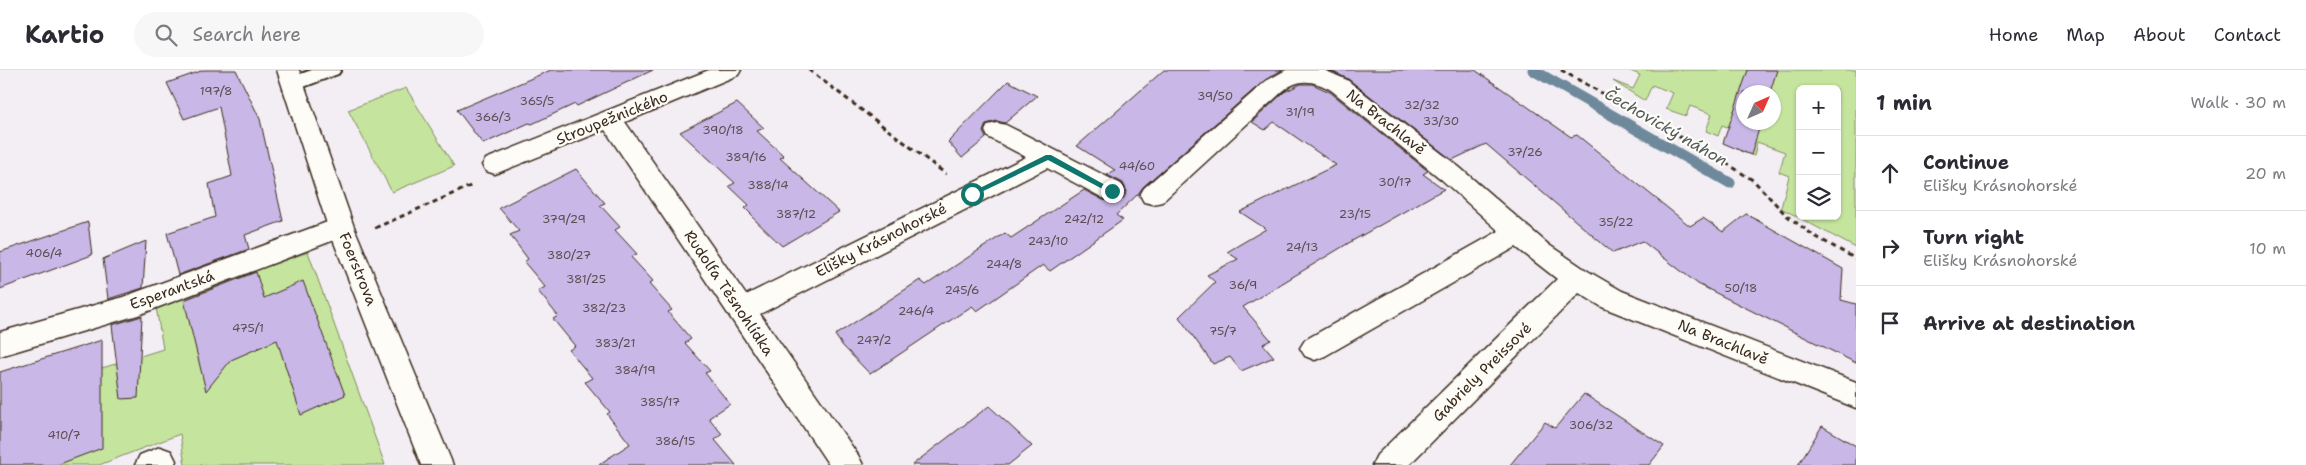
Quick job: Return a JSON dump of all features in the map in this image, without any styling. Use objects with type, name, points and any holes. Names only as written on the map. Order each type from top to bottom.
[{"type":"street","name":"Stroupežnického","points":[[495,166],[730,70]]},
{"type":"street","name":"Na Brachlavě","points":[[1153,194],[1241,114],[1281,82],[1290,76],[1310,74],[1330,80],[1338,85],[1450,173],[1539,252],[1576,278],[1612,299],[1856,395]]},
{"type":"street","name":"Foerstrova","points":[[291,77],[344,234],[437,465]]},
{"type":"street","name":"Rudolfa Těsnohlídka","points":[[611,120],[847,465]]},
{"type":"street","points":[[997,131],[1112,191]]},
{"type":"street","name":"Elišky Krásnohorské","points":[[741,311],[1048,157]]},
{"type":"street","points":[[1315,348],[1518,233]]},
{"type":"street","name":"Esperantská","points":[[0,344],[128,307],[344,234]]},
{"type":"street","name":"Gabriely Preissové","points":[[1388,465],[1576,278]]},
{"type":"lane","points":[[291,77],[331,70]]},
{"type":"path","points":[[809,70],[972,194]]},
{"type":"path","points":[[1561,70],[1731,166],[1754,181],[1786,215],[1813,235],[1856,259]]},
{"type":"path","points":[[344,234],[485,180],[495,166]]},
{"type":"green space","points":[[1628,70],[1856,70],[1856,248],[1804,220],[1841,220],[1841,85],[1796,85],[1796,216],[1781,208],[1789,176],[1779,172],[1785,152],[1757,142],[1754,156],[1740,151],[1746,134],[1722,125],[1718,136],[1706,131],[1712,114],[1690,106],[1686,116],[1666,109],[1673,93],[1652,85],[1645,101],[1613,81],[1633,89],[1640,75]]},
{"type":"green space","points":[[406,88],[454,166],[392,192],[348,110]]},
{"type":"green space","points":[[308,252],[385,465],[185,465],[180,434],[99,465],[0,465],[0,400],[163,349],[156,307]]},
{"type":"building","points":[[204,70],[236,70],[260,119],[283,221],[245,235],[249,249],[178,275],[167,233],[215,217],[209,184],[232,176],[219,107],[184,119],[167,83]]},
{"type":"building","points":[[551,70],[653,70],[577,106],[575,104],[483,144],[457,110]]},
{"type":"building","points":[[1164,70],[1282,70],[1265,80],[1143,187],[1116,215],[1123,220],[1050,271],[1043,265],[977,311],[972,306],[870,374],[842,345],[835,335],[920,280],[926,285],[1005,233],[1011,238],[1084,190],[1103,200],[1112,202],[1123,199],[1127,192],[1123,183],[1107,175],[1115,170],[1077,146]]},
{"type":"building","points":[[1329,70],[1475,70],[1571,137],[1577,135],[1690,226],[1703,218],[1723,232],[1746,214],[1843,269],[1841,300],[1856,304],[1856,363],[1698,284],[1642,241],[1613,253],[1486,144],[1452,160],[1348,79]]},
{"type":"building","points":[[1748,70],[1777,70],[1772,85],[1743,85]]},
{"type":"building","points":[[1008,81],[1037,96],[1005,123],[997,121],[986,124],[983,132],[986,138],[962,158],[948,142]]},
{"type":"building","points":[[1301,84],[1312,84],[1330,92],[1428,171],[1423,174],[1444,189],[1352,241],[1243,307],[1271,340],[1263,344],[1274,357],[1241,371],[1230,357],[1213,364],[1179,317],[1215,282],[1207,275],[1238,259],[1227,252],[1266,229],[1240,212],[1336,165],[1274,122],[1265,130],[1252,122],[1284,92]]},
{"type":"building","points":[[737,103],[764,128],[757,131],[784,156],[780,158],[839,212],[782,246],[745,208],[749,205],[729,186],[735,183],[680,132]]},
{"type":"building","points":[[1736,105],[1736,130],[1759,130],[1751,155],[1723,143]]},
{"type":"building","points":[[576,169],[605,203],[600,205],[620,227],[615,230],[637,254],[631,257],[653,281],[649,284],[672,310],[668,312],[691,339],[685,343],[710,371],[705,373],[730,404],[709,418],[722,434],[715,440],[736,465],[598,465],[630,444],[607,414],[610,412],[585,382],[592,378],[569,350],[575,346],[553,319],[558,316],[538,291],[545,287],[524,262],[528,259],[510,235],[519,231],[499,208]]},
{"type":"building","points":[[88,222],[92,255],[0,289],[0,252]]},
{"type":"building","points":[[146,241],[143,288],[108,299],[103,259]]},
{"type":"building","points":[[256,272],[264,298],[303,281],[345,395],[301,415],[277,340],[231,360],[206,391],[184,300]]},
{"type":"building","points":[[142,316],[138,398],[121,399],[112,325]]},
{"type":"building","points":[[102,340],[102,448],[57,465],[0,465],[0,372]]},
{"type":"building","points":[[1584,394],[1664,446],[1649,465],[1510,465],[1545,422],[1555,428]]},
{"type":"building","points":[[989,406],[1032,446],[1008,465],[912,465]]},
{"type":"building","points":[[1822,426],[1856,446],[1856,465],[1798,465]]},
{"type":"waterway","name":"Čechovický náhon","points":[[1533,70],[1730,183]]},
{"type":"route","points":[[972,194],[1048,157],[1112,191]]}]
